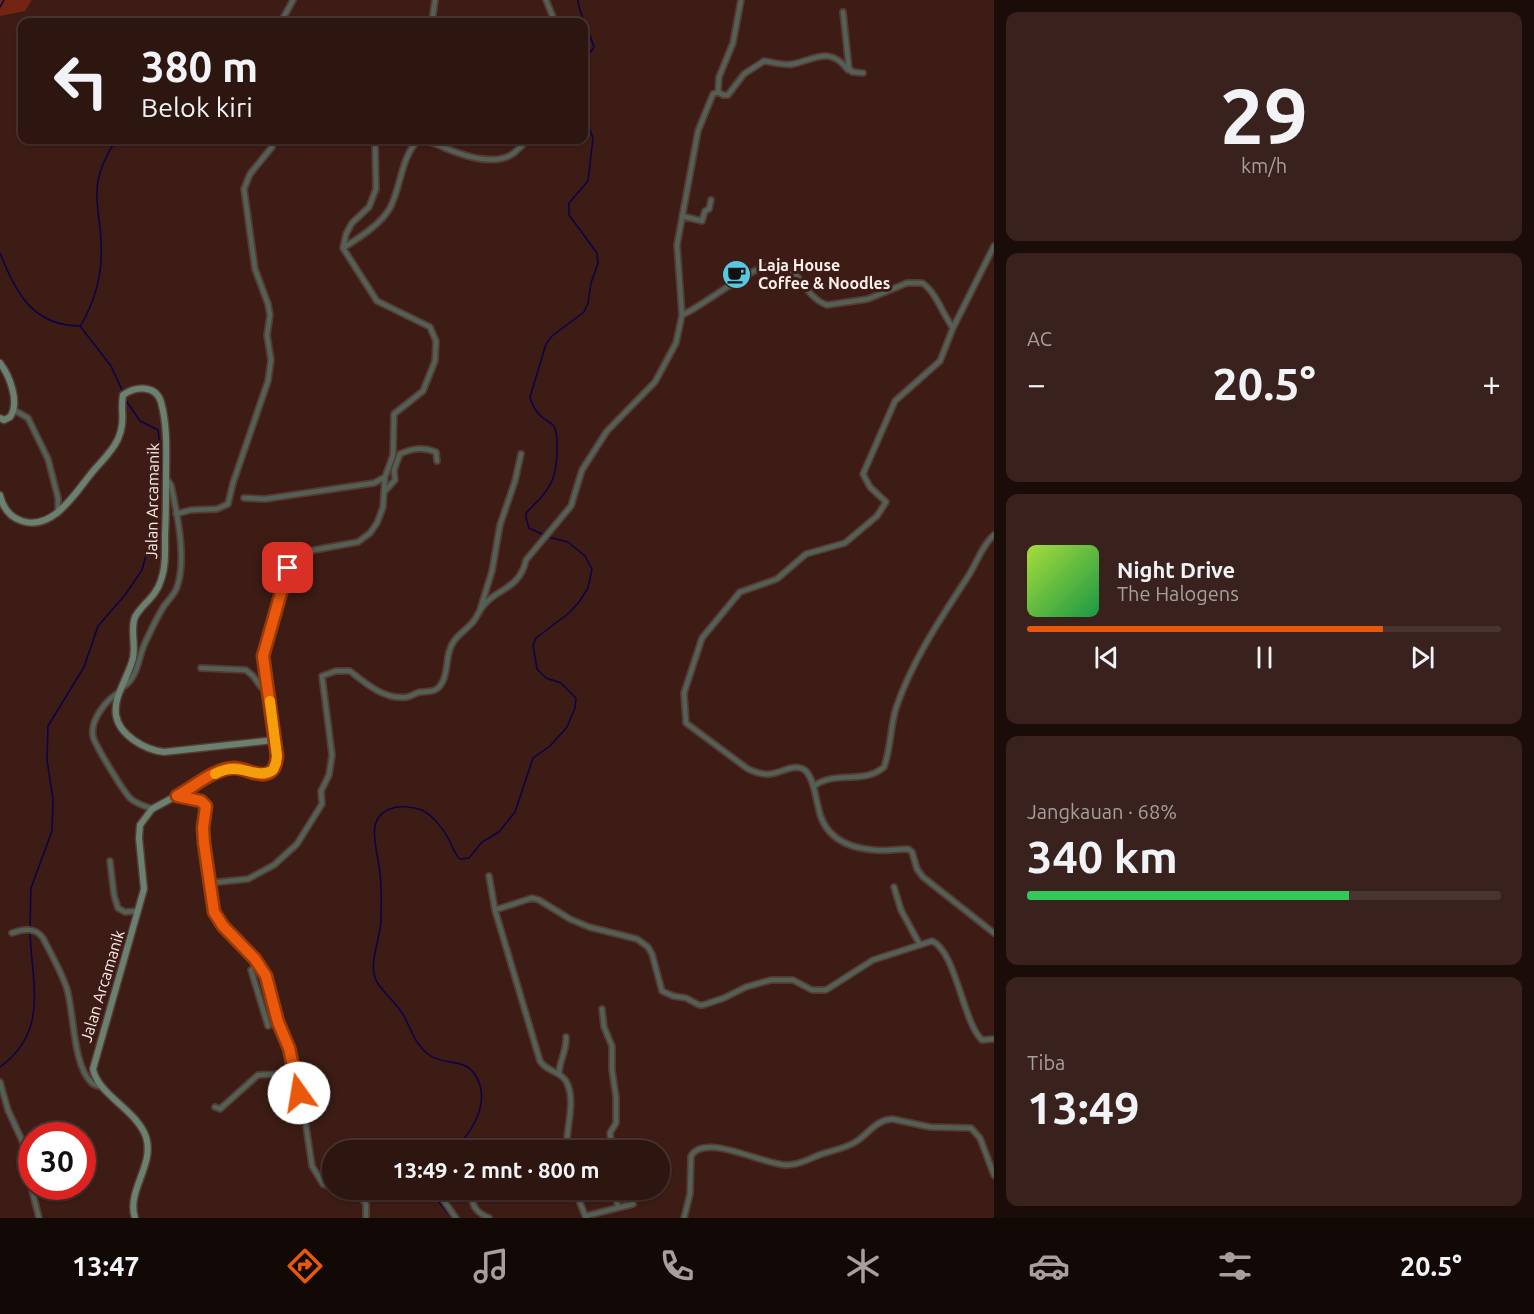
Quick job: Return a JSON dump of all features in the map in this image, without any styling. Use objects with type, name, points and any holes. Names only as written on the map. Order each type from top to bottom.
[{"type":"street","points":[[283,18],[293,0]]},
{"type":"street","points":[[433,18],[435,0]]},
{"type":"street","points":[[546,0],[553,18]]},
{"type":"street","points":[[718,92],[719,77],[733,43],[741,0]]},
{"type":"street","points":[[843,12],[847,58],[851,70]]},
{"type":"street","points":[[718,92],[723,95],[728,94],[744,74],[764,60],[790,64],[810,58],[830,56],[840,60],[848,70],[863,73]]},
{"type":"street","points":[[209,883],[238,881],[264,872],[297,844],[322,804],[321,791],[330,772],[332,755],[322,676],[336,671],[350,671],[368,686],[397,697],[409,697],[420,692],[435,691],[447,671],[448,655],[454,641],[485,604],[512,585],[526,560],[572,506],[582,470],[607,431],[650,388],[661,373],[676,343],[682,315],[677,245],[698,131],[713,94],[718,92]]},
{"type":"street","points":[[176,514],[191,510],[217,509],[228,504],[268,381],[271,360],[267,335],[270,315],[255,269],[244,189],[250,174],[272,144]]},
{"type":"street","points":[[166,478],[171,485],[181,550],[177,588],[158,617],[145,643],[132,679],[101,710],[94,725],[93,737],[125,793],[137,803],[152,809],[224,770],[236,768],[261,774],[273,770],[276,763],[272,709],[263,656],[288,568],[301,555],[314,550],[358,542],[370,533],[383,507],[385,477],[393,455],[394,414],[423,391],[435,361],[436,341],[430,327],[377,301],[343,248],[346,234],[352,223],[369,207],[376,189],[375,144]]},
{"type":"street","points":[[343,248],[356,240],[389,211],[408,155],[416,144]]},
{"type":"street","points":[[436,144],[473,157],[492,160],[507,157],[523,144]]},
{"type":"street","points":[[682,216],[702,221],[711,200]]},
{"type":"street","points":[[994,246],[953,328],[940,361],[895,401],[863,474],[870,487],[886,502],[877,516],[845,543],[807,554],[777,579],[740,592],[702,638],[684,693],[686,723],[748,769],[758,773],[770,774],[800,767],[807,772],[814,786],[820,819],[826,830],[840,840],[867,848],[908,849],[912,852],[917,868],[923,877],[994,933]]},
{"type":"street","points":[[682,315],[697,308],[746,276],[778,264],[789,268],[812,296],[827,305],[868,299],[907,284],[922,283],[931,290],[943,315],[953,328]]},
{"type":"street","points":[[0,363],[15,400],[14,410],[7,419],[0,418]]},
{"type":"street","name":"Jalan Arcamanik","points":[[58,513],[111,452],[122,431],[124,416],[122,397],[132,390],[150,389],[156,393],[160,399],[166,435],[163,574],[154,595],[134,621],[134,653],[116,711],[118,722],[125,732],[137,742],[157,751],[171,752],[274,740]]},
{"type":"street","points":[[0,495],[6,510],[20,521],[40,522],[58,513],[58,498],[48,459],[28,418],[14,410]]},
{"type":"street","points":[[384,492],[395,480],[394,470],[400,454],[424,448],[436,452],[437,461]]},
{"type":"street","points":[[480,612],[492,571],[500,525],[521,454]]},
{"type":"street","points":[[244,498],[265,499],[374,483],[385,477]]},
{"type":"street","points":[[814,786],[834,777],[872,775],[884,767],[896,708],[919,656],[950,602],[980,558],[987,540],[994,535]]},
{"type":"street","points":[[201,668],[248,670],[261,687],[267,688]]},
{"type":"street","points":[[177,796],[201,801],[206,806],[203,828],[204,843],[214,912],[218,920],[260,965],[269,983],[295,1077],[312,1166],[322,1182]]},
{"type":"street","name":"Jalan Arcamanik","points":[[135,1218],[133,1207],[146,1162],[147,1139],[137,1122],[95,1077],[93,1062],[138,911],[144,880],[139,831],[143,819],[152,809]]},
{"type":"street","points":[[110,861],[118,908],[125,912],[138,911]]},
{"type":"street","points":[[489,876],[495,910],[540,1061],[546,1069],[559,1074],[567,1082],[570,1104],[566,1140]]},
{"type":"street","points":[[894,887],[904,915],[920,945]]},
{"type":"street","points":[[495,910],[532,898],[570,920],[637,939],[643,942],[652,954],[662,992],[686,998],[699,1005],[710,1004],[746,987],[771,980],[794,980],[812,990],[826,990],[873,960],[932,941],[940,947],[958,984],[975,1031],[982,1040],[994,1039]]},
{"type":"street","points":[[12,933],[32,930],[43,938],[67,990],[82,1065],[90,1082],[104,1087]]},
{"type":"street","points":[[260,965],[251,970],[268,1026]]},
{"type":"street","points":[[602,1009],[604,1027],[612,1046],[612,1070],[616,1097],[616,1123],[610,1133],[611,1140]]},
{"type":"street","points":[[559,1074],[560,1063],[567,1045],[566,1037]]},
{"type":"street","points":[[215,1107],[220,1109],[258,1075],[282,1074],[295,1077]]},
{"type":"street","points":[[0,1082],[5,1103],[25,1147],[28,1174],[39,1218]]},
{"type":"street","points":[[684,1218],[690,1194],[691,1156],[694,1150],[700,1147],[716,1146],[770,1163],[800,1164],[819,1155],[849,1146],[885,1119],[930,1126],[971,1128],[980,1138],[994,1175]]},
{"type":"street","points":[[363,1200],[366,1204],[366,1218]]},
{"type":"street","points":[[443,1200],[456,1218]]},
{"type":"street","points":[[471,1200],[482,1215],[489,1218]]},
{"type":"street","points":[[579,1200],[586,1217],[633,1204]]},
{"type":"street","points":[[616,1200],[618,1207]]},
{"type":"shaded area","points":[[0,0],[32,0],[25,11],[0,16]]},
{"type":"waterway","points":[[0,7],[4,0]]},
{"type":"waterway","points":[[578,0],[583,18]]},
{"type":"waterway","points":[[588,31],[594,47],[588,55]]},
{"type":"waterway","points":[[544,535],[529,528],[526,513],[542,497],[554,475],[557,436],[553,425],[538,413],[530,397],[546,344],[552,336],[584,312],[598,263],[597,253],[569,215],[569,203],[588,181],[593,138],[588,125]]},
{"type":"waterway","points":[[81,325],[91,305],[100,275],[101,236],[97,184],[106,157],[114,144]]},
{"type":"waterway","points":[[0,253],[12,281],[28,304],[50,320],[80,326],[111,366],[123,392]]},
{"type":"waterway","points":[[30,928],[31,888],[52,831],[53,799],[47,760],[48,726],[84,667],[98,626],[125,595],[142,570],[157,514],[162,461],[158,430],[140,421],[125,399]]},
{"type":"waterway","points":[[463,1140],[472,1128],[480,1110],[479,1082],[469,1068],[436,1058],[423,1050],[400,1010],[382,989],[374,975],[375,951],[380,927],[381,891],[374,837],[375,828],[377,820],[390,809],[406,807],[422,810],[441,827],[458,857],[460,859],[469,858],[482,842],[499,832],[515,812],[533,758],[550,746],[567,727],[575,708],[576,698],[561,683],[546,678],[537,669],[533,645],[536,638],[569,613],[579,602],[588,588],[592,569],[585,556],[568,542],[548,537]]},
{"type":"waterway","points":[[0,1067],[15,1053],[26,1038],[32,1022],[34,989],[30,933]]},
{"type":"waterway","points":[[438,1200],[452,1218]]},
{"type":"slow traffic","points":[[215,774],[236,768],[261,774],[273,770],[277,756],[270,701]]},
{"type":"place","name":"Laja House Coffee & Noodles","points":[[737,274]]},
{"type":"route","points":[[288,568],[263,656],[272,709],[277,756],[275,766],[273,770],[261,774],[236,768],[224,770],[177,796],[201,801],[206,806],[203,822],[204,843],[214,912],[223,926],[260,965],[266,976],[278,1022],[289,1048],[299,1093]]}]
